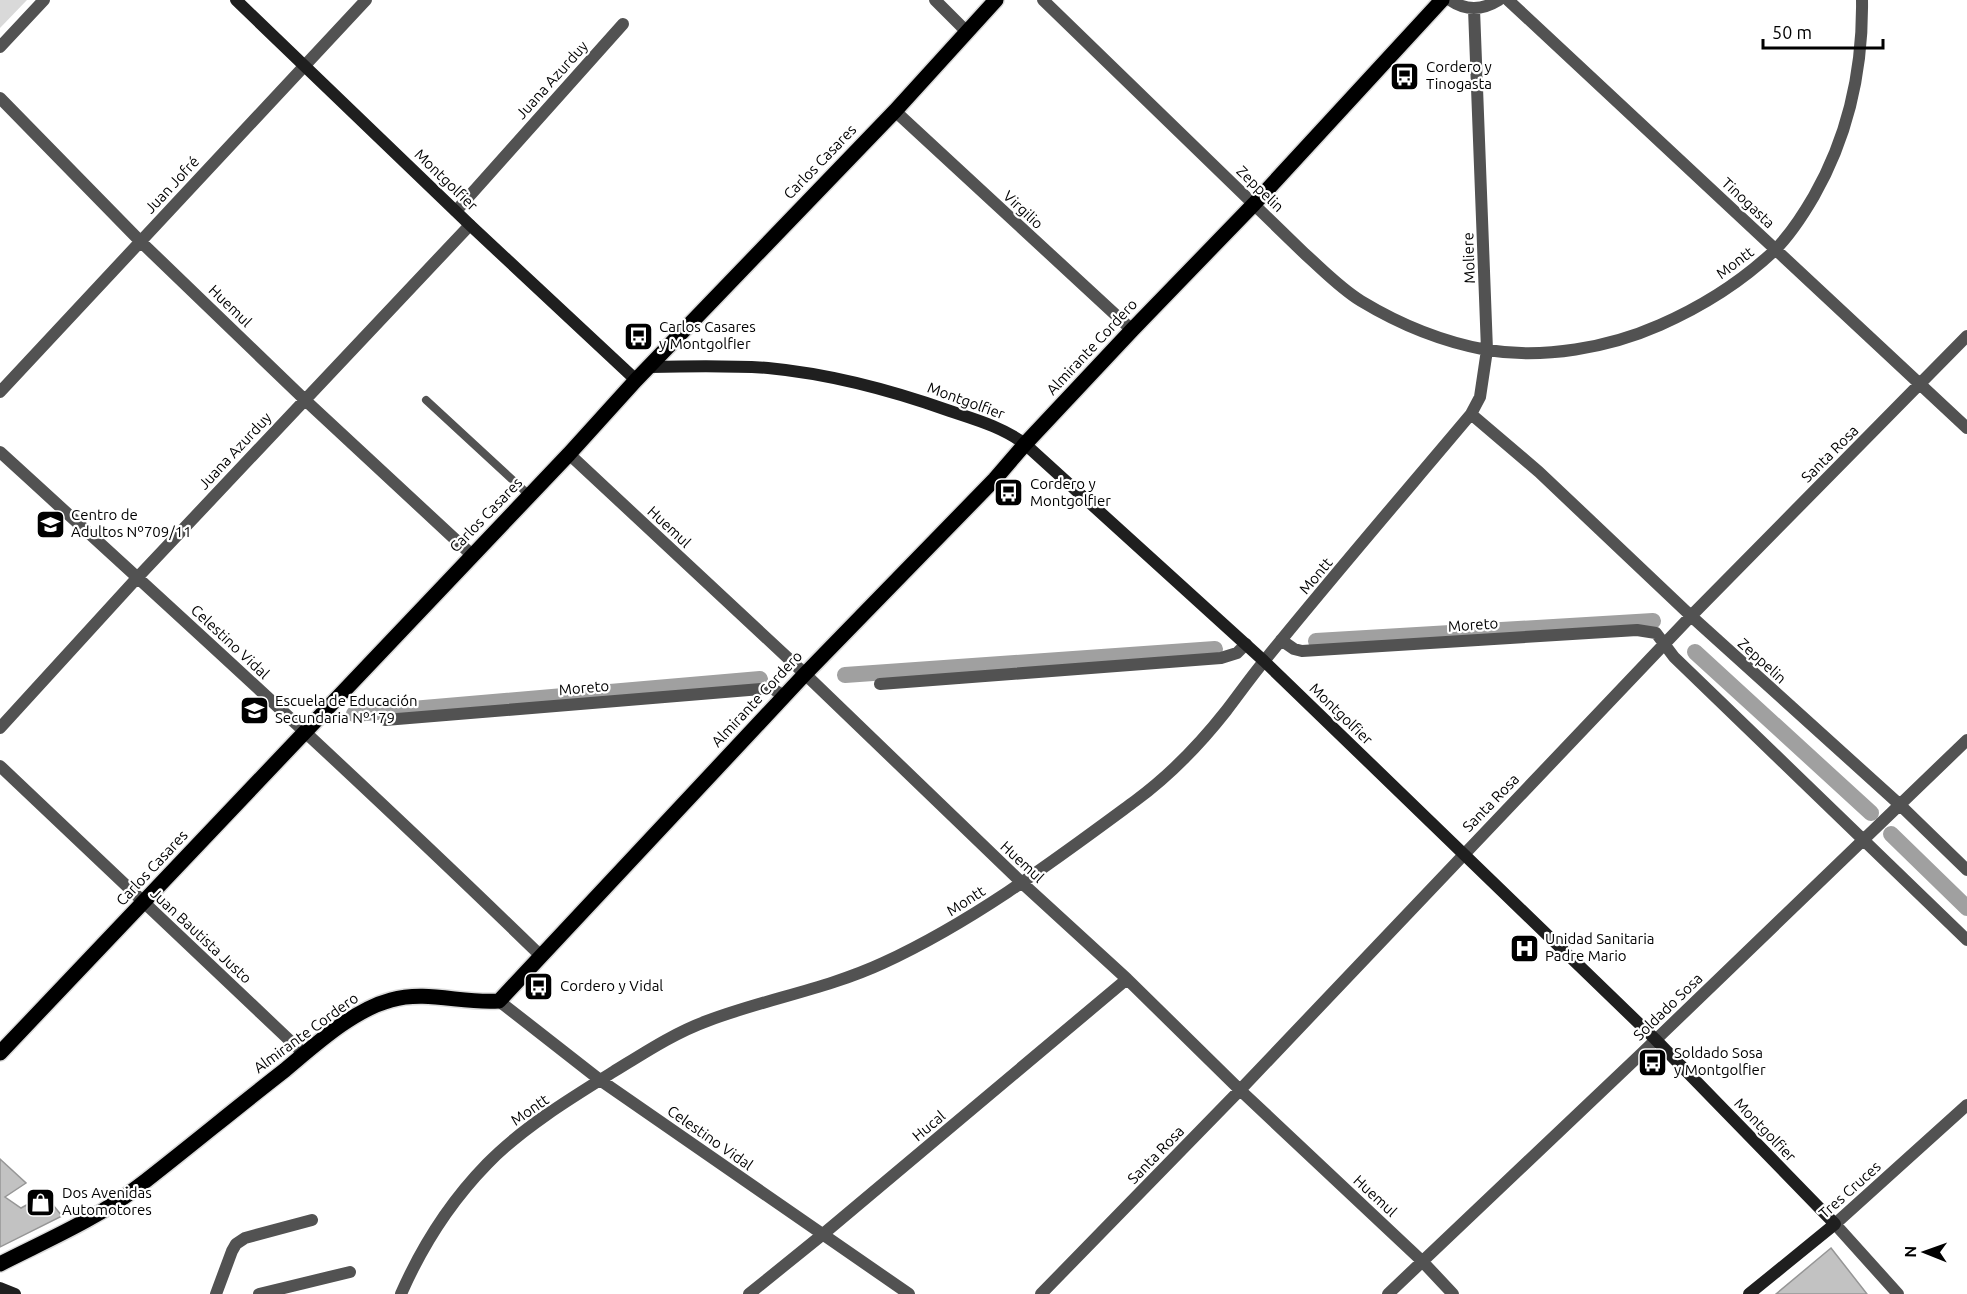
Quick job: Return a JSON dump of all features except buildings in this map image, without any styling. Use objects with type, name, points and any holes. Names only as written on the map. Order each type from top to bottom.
[{"type":"main road","name":"Carlos Casares","points":[[0,1053],[636,380],[895,111],[996,0]]},
{"type":"main road","name":"Almirante Cordero","points":[[0,1264],[81,1223],[136,1188],[304,1054],[351,1019],[374,1006],[392,999],[429,996],[485,1002],[499,1001],[784,696],[995,479],[1025,444],[1254,204],[1443,0]]},
{"type":"street","points":[[0,47],[44,0]]},
{"type":"street","name":"Montgolfier","points":[[236,0],[470,225],[636,380]]},
{"type":"street","name":"Juan Jofré","points":[[0,392],[366,0]]},
{"type":"street","points":[[935,0],[966,31]]},
{"type":"street","name":"Zeppelin","points":[[1043,0],[1332,279],[1360,300],[1419,330],[1453,342],[1487,350]]},
{"type":"street","points":[[1450,0],[1474,9],[1499,0]]},
{"type":"street","name":"Tinogasta","points":[[1508,0],[1967,428]]},
{"type":"street","name":"Montt","points":[[1487,350],[1556,352],[1611,342],[1641,333],[1700,305],[1728,288],[1776,249],[1803,216],[1825,177],[1842,137],[1854,90],[1862,0]]},
{"type":"street","name":"Moliere","points":[[1471,414],[1480,398],[1487,350],[1474,9]]},
{"type":"street","name":"Juana Azurduy","points":[[456,211],[623,24]]},
{"type":"street","name":"Huemul","points":[[0,98],[140,241],[304,399],[472,555]]},
{"type":"street","name":"Virgilio","points":[[895,111],[1132,330]]},
{"type":"street","name":"Juana Azurduy","points":[[0,728],[304,399],[470,225]]},
{"type":"street","name":"Santa Rosa","points":[[1041,1294],[1240,1090],[1691,616],[1967,336]]},
{"type":"street","name":"Montgolfier","points":[[649,367],[713,366],[769,369],[867,385],[920,400],[1003,429],[1025,444],[1246,644],[1464,853],[1655,1039],[1835,1224],[1898,1294]]},
{"type":"street","name":"Zeppelin","points":[[1471,414],[1539,472],[1691,616],[1899,804],[1967,870]]},
{"type":"street","name":"Montt","points":[[401,1294],[409,1275],[443,1218],[488,1163],[525,1131],[600,1080],[660,1043],[694,1026],[848,977],[881,964],[961,923],[1151,790],[1225,713],[1281,640],[1471,414]]},
{"type":"street","name":"Celestino Vidal","points":[[0,452],[429,847],[541,956]]},
{"type":"street","name":"Huemul","points":[[568,454],[805,674],[1021,882],[1127,979],[1240,1090],[1422,1261],[1453,1294]]},
{"type":"street","name":"Moreto","points":[[1281,640],[1294,649],[1302,651],[1637,630],[1656,633],[1664,645]]},
{"type":"street","points":[[880,684],[1221,658],[1237,653],[1246,644]]},
{"type":"street","points":[[1664,645],[1967,940]]},
{"type":"street","name":"Moreto","points":[[385,720],[761,689],[773,689],[784,696]]},
{"type":"street","name":"Soldado Sosa","points":[[1388,1294],[1967,740]]},
{"type":"street","name":"Juan Bautista Justo","points":[[0,766],[304,1054]]},
{"type":"street","name":"Hucal","points":[[749,1294],[1127,979]]},
{"type":"street","name":"Celestino Vidal","points":[[499,1001],[600,1080],[909,1294]]},
{"type":"street","name":"Tres Cruces","points":[[1749,1294],[1835,1224],[1967,1105]]},
{"type":"street","points":[[216,1294],[236,1244],[245,1238],[312,1220]]},
{"type":"street","points":[[259,1294],[350,1272]]},
{"type":"street","points":[[0,1288],[15,1294]]},
{"type":"lane","points":[[426,400],[529,495]]},
{"type":"shaded area","points":[[0,0],[27,0],[0,28]]},
{"type":"waterway","points":[[1316,641],[1653,621]]},
{"type":"waterway","points":[[845,675],[1215,649]]},
{"type":"waterway","points":[[1695,652],[1871,813]]},
{"type":"waterway","points":[[354,714],[760,679]]},
{"type":"waterway","points":[[1891,834],[1967,908]]},
{"type":"place","name":"Cordero y Tinogasta","points":[[1405,76]]},
{"type":"place","name":"Carlos Casares y Montgolfier","points":[[638,336]]},
{"type":"place","name":"Cordero y Montgolfier","points":[[1009,493]]},
{"type":"place","name":"Centro de Adultos Nº709/11","points":[[50,524]]},
{"type":"place","name":"Escuela de Educación Secundaria Nº179","points":[[254,710]]},
{"type":"place","name":"Unidad Sanitaria Padre Mario","points":[[1524,948]]},
{"type":"place","name":"Cordero y Vidal","points":[[539,986]]},
{"type":"place","name":"Soldado Sosa y Montgolfier","points":[[1653,1062]]},
{"type":"place","name":"Dos Avenidas Automotores","points":[[41,1202]]}]
